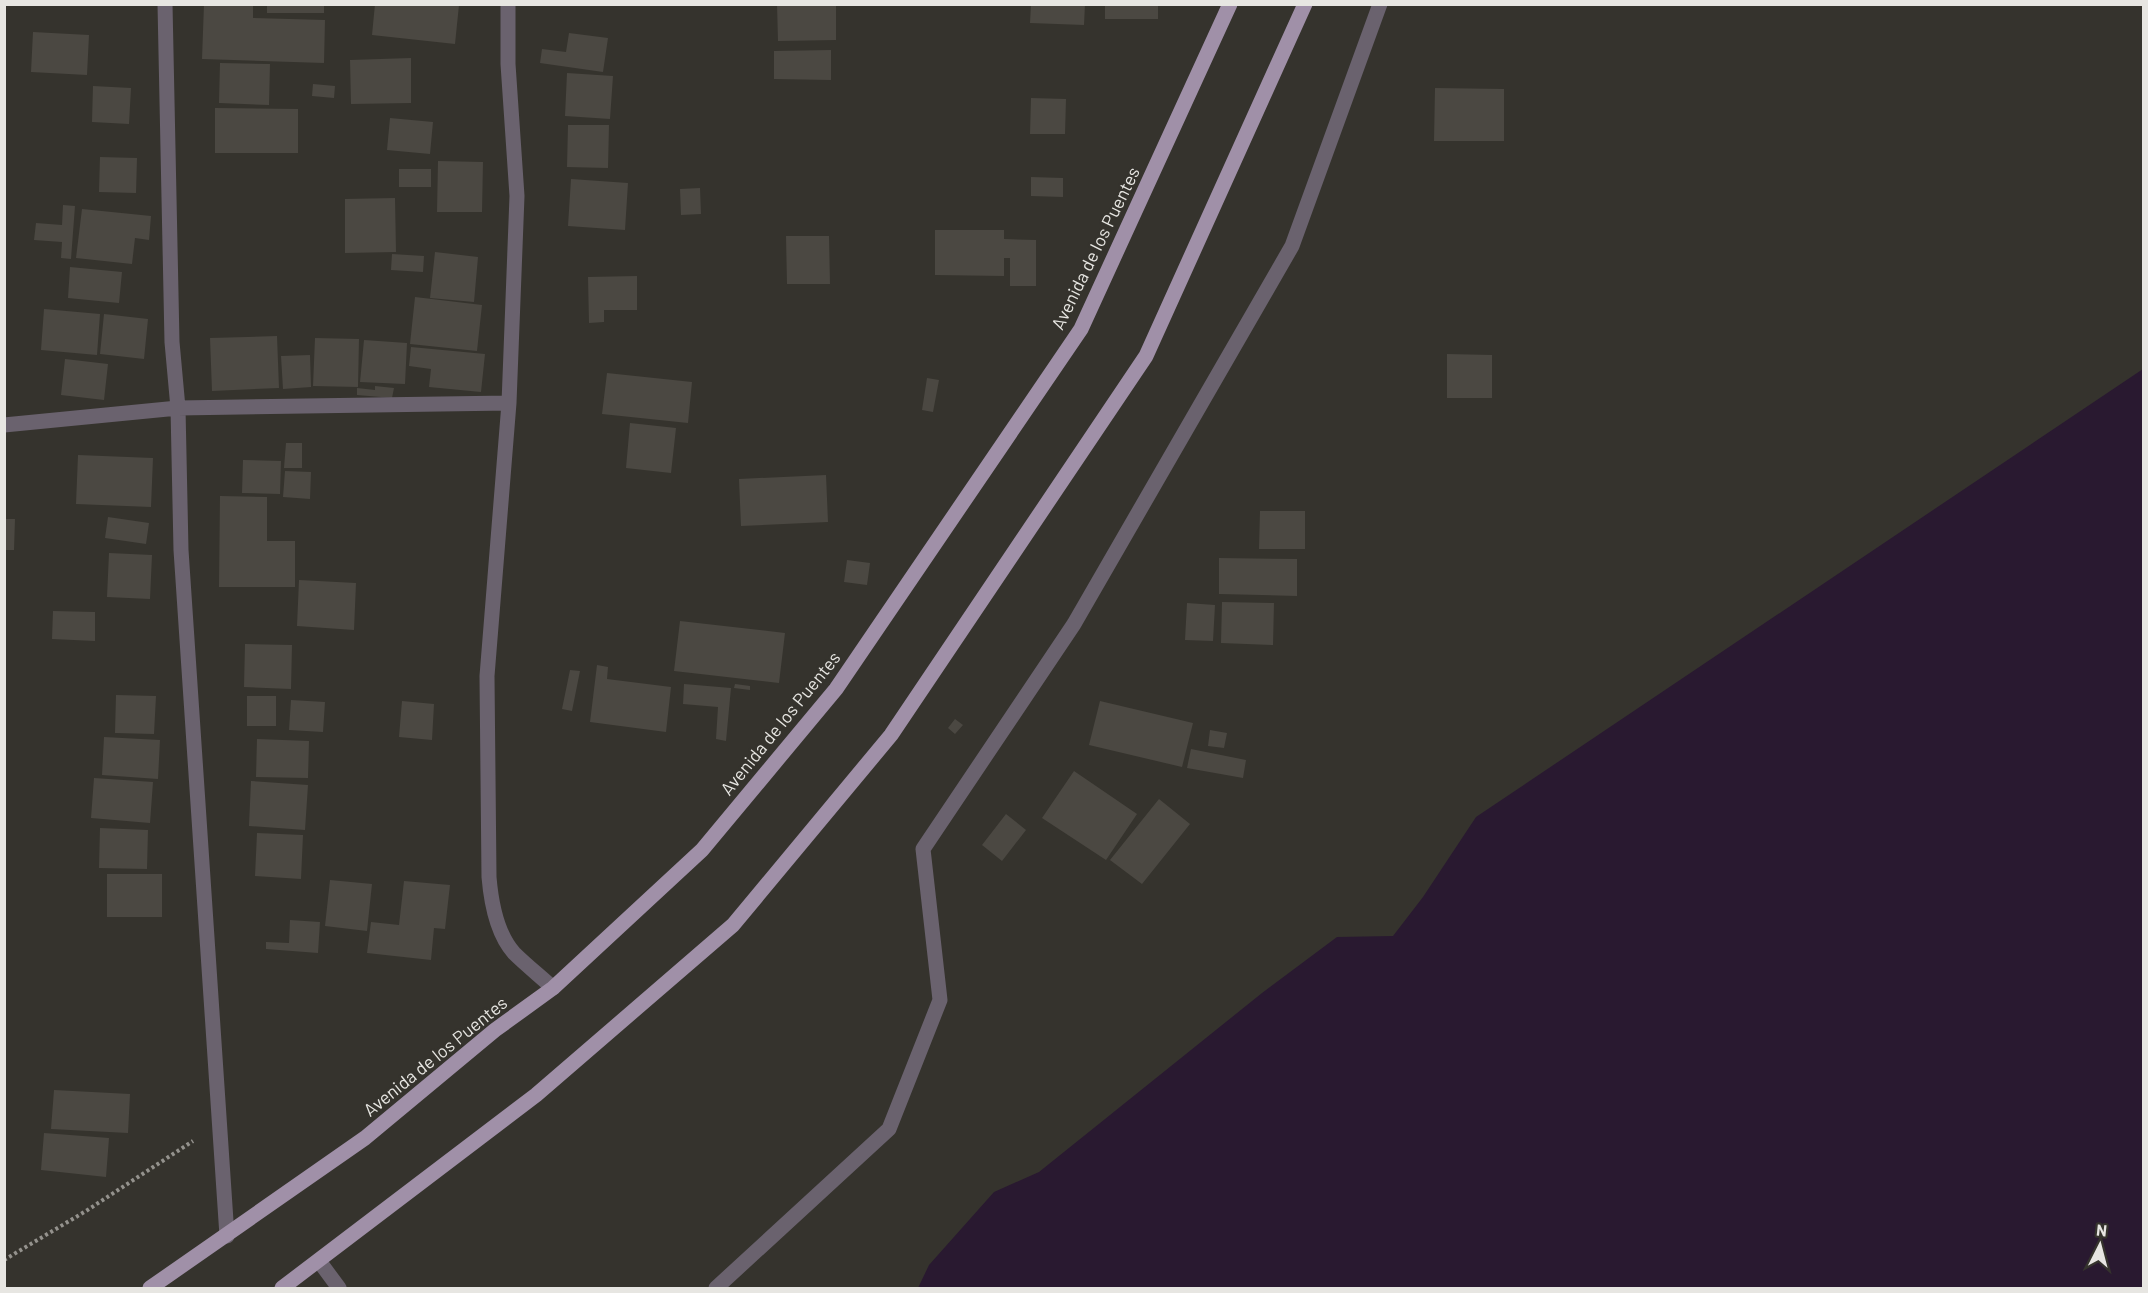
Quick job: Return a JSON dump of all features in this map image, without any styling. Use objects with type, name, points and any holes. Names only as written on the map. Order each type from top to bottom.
[{"type":"main road","name":"Avenida de los Puentes","points":[[150,1288],[365,1138],[495,1030],[553,988],[702,850],[836,689],[1081,329],[1230,4]]},
{"type":"main road","points":[[282,1288],[536,1095],[733,925],[891,735],[1146,356],[1305,4]]},
{"type":"street","points":[[165,4],[172,342],[178,408],[180,550],[227,1236]]},
{"type":"street","points":[[508,4],[508,64],[517,196],[509,403],[487,676],[489,877],[492,902],[499,926],[512,951],[553,988]]},
{"type":"street","points":[[716,1288],[889,1129],[940,1000],[923,849],[1074,624],[1292,246],[1380,4]]},
{"type":"street","points":[[4,425],[178,408],[509,403]]},
{"type":"street","points":[[319,1261],[339,1288]]},
{"type":"path","points":[[4,1260],[86,1211],[219,1124]]},
{"type":"shaded area","points":[[2143,369],[2143,1288],[918,1288],[929,1265],[994,1192],[1039,1172],[1262,993],[1337,937],[1393,936],[1423,897],[1476,817]]},
{"type":"building","points":[[204,4],[253,4],[253,18],[325,20],[324,63],[202,59]]},
{"type":"building","points":[[267,4],[324,4],[324,13],[267,13]]},
{"type":"building","points":[[375,4],[459,5],[455,44],[372,35]]},
{"type":"building","points":[[777,4],[836,4],[836,40],[778,41]]},
{"type":"building","points":[[1031,4],[1085,4],[1084,25],[1030,23]]},
{"type":"building","points":[[1105,4],[1158,4],[1158,19],[1105,19]]},
{"type":"building","points":[[33,32],[89,35],[87,75],[31,72]]},
{"type":"building","points":[[569,33],[608,38],[603,72],[540,63],[542,49],[566,52]]},
{"type":"building","points":[[831,50],[831,80],[774,79],[774,51]]},
{"type":"building","points":[[411,58],[411,103],[351,104],[350,60]]},
{"type":"building","points":[[220,63],[270,64],[269,105],[219,103]]},
{"type":"building","points":[[567,73],[613,76],[610,119],[565,116]]},
{"type":"building","points":[[313,84],[335,86],[334,98],[312,96]]},
{"type":"building","points":[[93,86],[131,88],[129,124],[92,122]]},
{"type":"building","points":[[1435,88],[1504,89],[1504,141],[1434,141]]},
{"type":"building","points":[[1031,98],[1066,99],[1065,134],[1030,134]]},
{"type":"building","points":[[215,108],[298,109],[298,153],[215,153]]},
{"type":"building","points":[[390,118],[433,122],[430,154],[387,150]]},
{"type":"building","points":[[568,125],[609,125],[608,168],[567,167]]},
{"type":"building","points":[[100,157],[137,158],[136,193],[99,192]]},
{"type":"building","points":[[438,161],[483,162],[482,212],[437,212]]},
{"type":"building","points":[[399,169],[431,169],[431,187],[399,187]]},
{"type":"building","points":[[1031,177],[1063,178],[1063,197],[1031,196]]},
{"type":"building","points":[[571,179],[628,183],[625,230],[568,226]]},
{"type":"building","points":[[700,188],[701,214],[681,215],[680,189]]},
{"type":"building","points":[[395,198],[396,252],[345,253],[345,199]]},
{"type":"building","points":[[63,205],[75,206],[71,259],[61,258],[62,242],[34,240],[36,223],[62,225]]},
{"type":"building","points":[[82,209],[151,216],[149,240],[135,238],[132,264],[76,258]]},
{"type":"building","points":[[935,230],[1004,230],[1004,239],[1036,240],[1036,286],[1010,286],[1010,258],[1004,258],[1004,276],[935,275]]},
{"type":"building","points":[[786,236],[829,236],[830,284],[787,284]]},
{"type":"building","points":[[435,252],[478,257],[474,302],[430,298]]},
{"type":"building","points":[[392,254],[424,256],[423,272],[391,270]]},
{"type":"building","points":[[70,267],[122,272],[119,303],[68,298]]},
{"type":"building","points":[[637,276],[637,310],[604,310],[604,322],[589,323],[588,277]]},
{"type":"building","points":[[415,297],[482,305],[477,351],[410,344]]},
{"type":"building","points":[[44,309],[100,314],[97,355],[41,350]]},
{"type":"building","points":[[104,314],[148,319],[144,359],[100,354]]},
{"type":"building","points":[[277,336],[279,388],[212,391],[210,338]]},
{"type":"building","points":[[315,338],[359,339],[358,387],[313,386]]},
{"type":"building","points":[[364,340],[407,343],[405,384],[360,382]]},
{"type":"building","points":[[411,347],[485,354],[481,392],[429,387],[431,369],[409,366]]},
{"type":"building","points":[[1447,354],[1492,355],[1492,398],[1447,398]]},
{"type":"building","points":[[310,355],[311,387],[283,389],[281,356]]},
{"type":"building","points":[[65,359],[108,364],[104,400],[61,395]]},
{"type":"building","points":[[607,373],[692,382],[688,423],[602,414]]},
{"type":"building","points":[[927,378],[939,380],[933,412],[922,410]]},
{"type":"building","points":[[375,386],[394,388],[392,398],[357,395],[357,388],[375,390]]},
{"type":"building","points":[[630,423],[676,428],[671,473],[626,468]]},
{"type":"building","points":[[286,443],[302,443],[302,468],[284,468]]},
{"type":"building","points":[[78,455],[153,458],[151,507],[76,504]]},
{"type":"building","points":[[243,460],[281,461],[280,494],[242,493]]},
{"type":"building","points":[[285,471],[311,472],[310,499],[283,497]]},
{"type":"building","points":[[826,475],[828,522],[741,526],[739,479]]},
{"type":"building","points":[[220,496],[267,497],[267,541],[295,541],[295,587],[219,587]]},
{"type":"building","points":[[1260,511],[1305,511],[1305,549],[1259,549]]},
{"type":"building","points":[[108,517],[149,523],[146,544],[105,538]]},
{"type":"building","points":[[4,519],[15,519],[14,550],[4,550]]},
{"type":"building","points":[[109,553],[152,555],[150,599],[107,597]]},
{"type":"building","points":[[1219,558],[1297,559],[1297,596],[1219,594]]},
{"type":"building","points":[[847,560],[870,563],[867,585],[844,582]]},
{"type":"building","points":[[299,580],[356,583],[354,630],[297,626]]},
{"type":"building","points":[[1222,602],[1274,603],[1273,645],[1221,643]]},
{"type":"building","points":[[1187,603],[1215,605],[1213,641],[1185,640]]},
{"type":"building","points":[[53,611],[95,612],[95,641],[52,639]]},
{"type":"building","points":[[680,621],[785,633],[779,683],[674,671]]},
{"type":"building","points":[[245,644],[292,645],[291,689],[244,687]]},
{"type":"building","points":[[597,665],[608,667],[607,679],[671,687],[666,732],[590,722]]},
{"type":"building","points":[[570,670],[580,671],[572,711],[562,709]]},
{"type":"building","points":[[684,684],[731,688],[726,741],[716,739],[718,707],[683,704]]},
{"type":"building","points":[[735,684],[750,686],[750,690],[734,688]]},
{"type":"building","points":[[116,695],[156,696],[154,734],[115,733]]},
{"type":"building","points":[[247,696],[276,696],[276,726],[247,726]]},
{"type":"building","points":[[291,700],[325,702],[323,732],[289,730]]},
{"type":"building","points":[[402,701],[434,704],[432,740],[399,737]]},
{"type":"building","points":[[1100,701],[1193,723],[1182,767],[1089,745]]},
{"type":"building","points":[[955,719],[963,725],[955,734],[948,728]]},
{"type":"building","points":[[1210,730],[1227,733],[1224,748],[1208,746]]},
{"type":"building","points":[[104,737],[160,740],[158,779],[102,775]]},
{"type":"building","points":[[257,739],[309,741],[308,778],[256,777]]},
{"type":"building","points":[[1191,749],[1246,760],[1243,778],[1187,768]]},
{"type":"building","points":[[1074,771],[1137,814],[1106,860],[1042,818]]},
{"type":"building","points":[[94,778],[153,782],[150,823],[91,818]]},
{"type":"building","points":[[251,781],[308,785],[305,830],[249,826]]},
{"type":"building","points":[[1159,799],[1190,824],[1142,884],[1110,860]]},
{"type":"building","points":[[1006,814],[1026,830],[1002,861],[982,845]]},
{"type":"building","points":[[100,828],[148,830],[147,869],[99,868]]},
{"type":"building","points":[[257,833],[303,835],[301,879],[255,876]]},
{"type":"building","points":[[107,874],[162,874],[162,917],[107,917]]},
{"type":"building","points":[[330,880],[372,884],[367,931],[325,926]]},
{"type":"building","points":[[404,881],[450,885],[445,929],[434,928],[431,960],[367,953],[371,922],[399,925]]},
{"type":"building","points":[[290,920],[320,922],[318,953],[266,949],[266,942],[289,943]]},
{"type":"building","points":[[54,1090],[130,1094],[128,1133],[51,1129]]},
{"type":"building","points":[[44,1133],[109,1138],[106,1177],[41,1170]]}]
